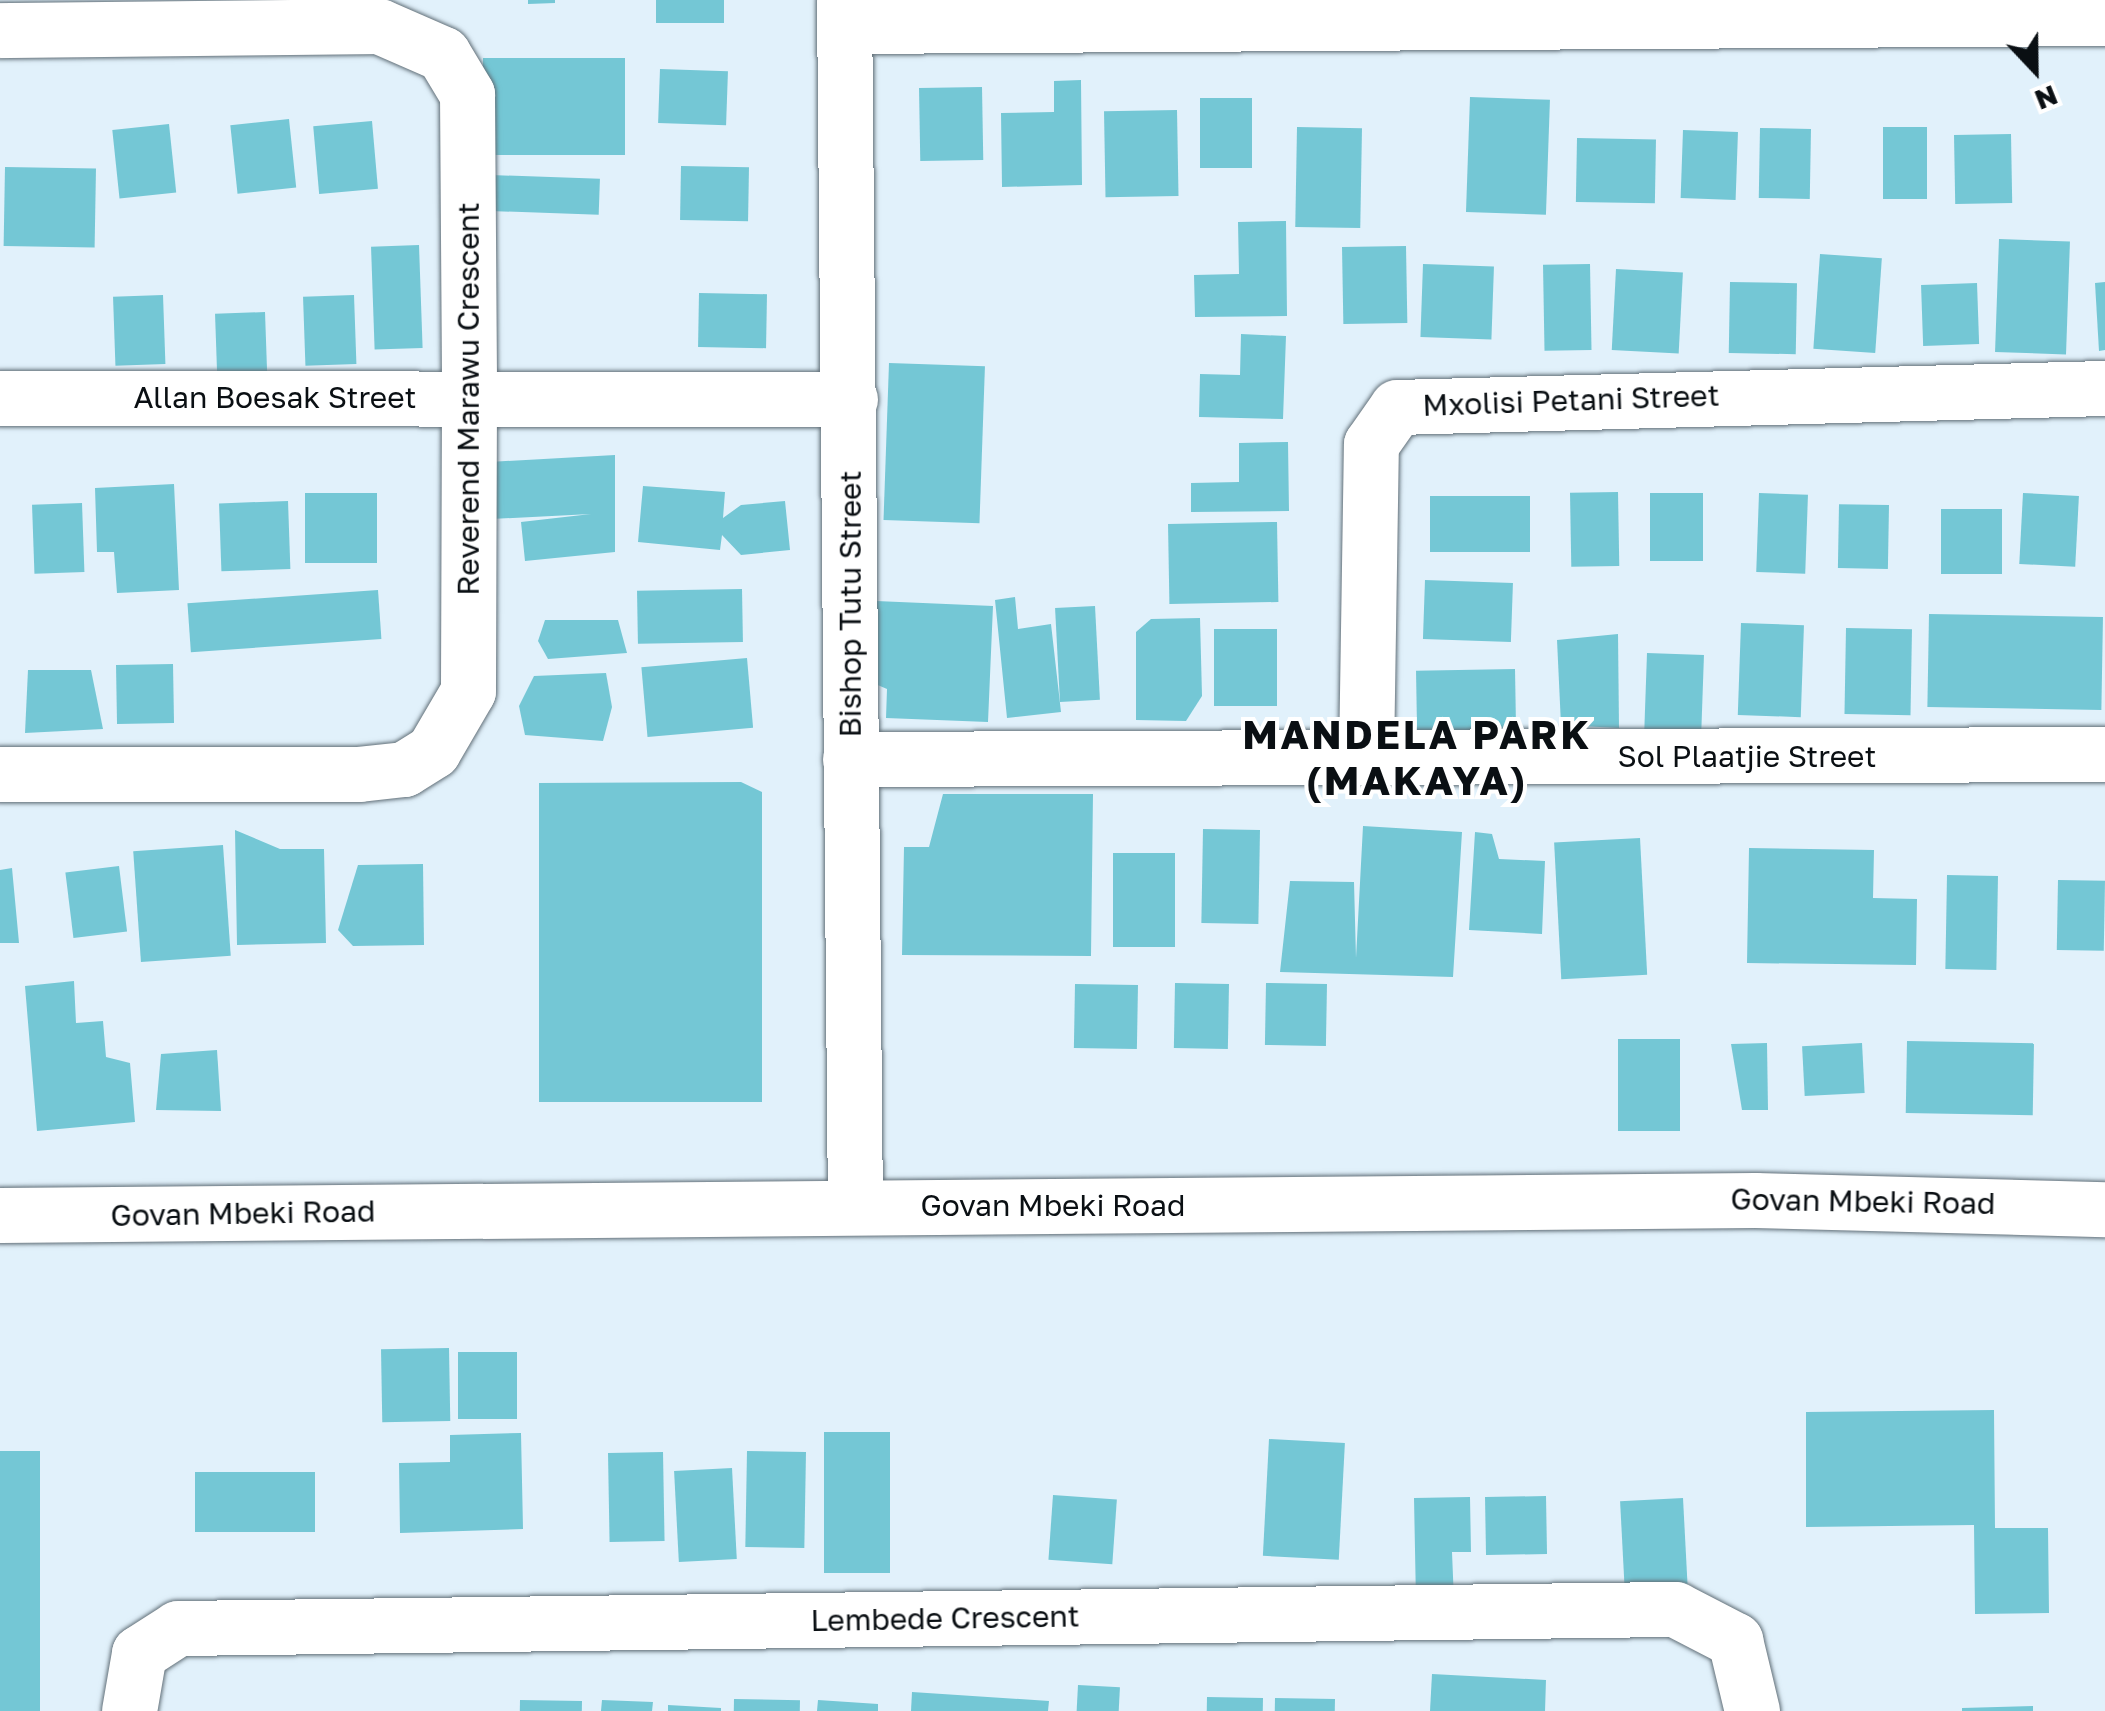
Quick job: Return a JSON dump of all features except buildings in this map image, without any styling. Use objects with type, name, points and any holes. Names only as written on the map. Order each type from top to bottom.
[{"type":"street","points":[[844,13],[2105,18]]},
{"type":"street","name":"Bishop Tutu Street","points":[[844,13],[855,1207]]},
{"type":"street","name":"Reverend Marawu Crescent","points":[[0,30],[379,26],[443,54],[467,94],[469,397],[468,691],[434,751],[404,769],[359,774],[0,774]]},
{"type":"street","name":"Mxolisi Petani Street","points":[[1366,757],[1372,444],[1397,407],[2105,388]]},
{"type":"street","name":"Allan Boesak Street","points":[[0,398],[850,400]]},
{"type":"street","name":"Sol Plaatjie Street","points":[[850,759],[2105,754]]},
{"type":"street","name":"Govan Mbeki Road","points":[[0,1215],[1869,1200],[2105,1209]]},
{"type":"street","name":"Lembede Crescent","points":[[129,1711],[139,1653],[178,1628],[1675,1609],[1735,1640],[1752,1711]]},
{"type":"district","name":"MANDELA PARK (MAKAYA)","points":[[1417,757]]}]
